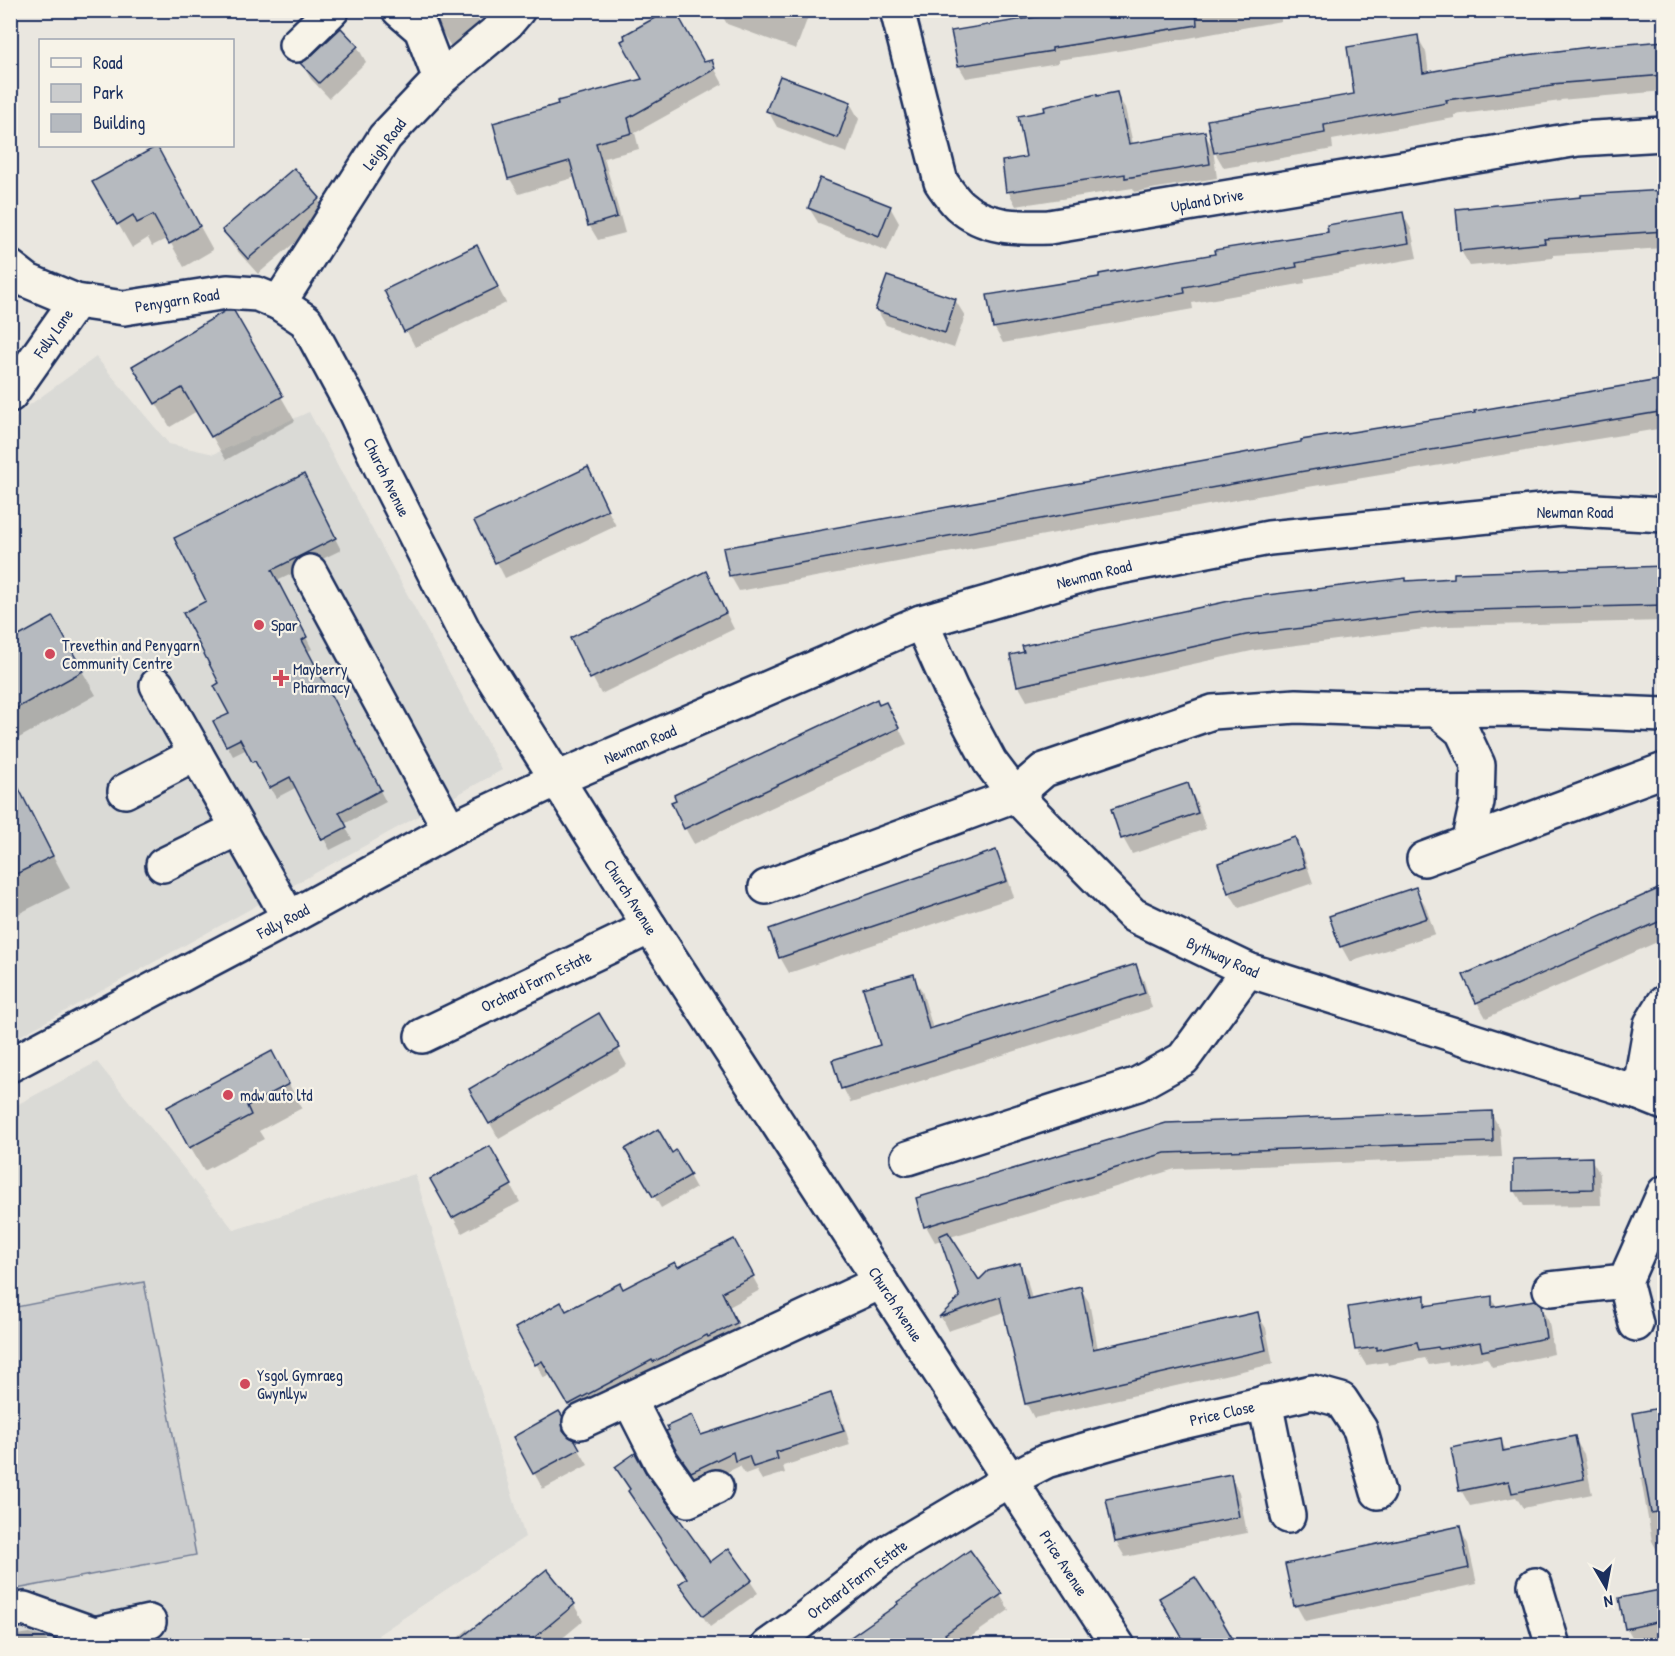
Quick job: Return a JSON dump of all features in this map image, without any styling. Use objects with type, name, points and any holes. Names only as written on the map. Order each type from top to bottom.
[{"type":"street","points":[[296,45],[332,10]]},
{"type":"street","points":[[399,10],[421,29],[440,79]]},
{"type":"street","name":"Leigh Road","points":[[279,303],[385,137],[440,79],[507,23],[518,10]]},
{"type":"street","name":"Upland Drive","points":[[897,10],[941,182],[959,205],[984,220],[1014,228],[1049,227],[1578,139],[1665,134]]},
{"type":"street","name":"Penygarn Road","points":[[10,267],[28,281],[76,301],[124,308],[227,292],[257,294],[279,303]]},
{"type":"street","name":"Folly Lane","points":[[10,395],[76,301]]},
{"type":"street","name":"Church Avenue","points":[[279,303],[306,321],[354,410],[465,633],[650,927],[1009,1479]]},
{"type":"street","name":"Newman Road","points":[[557,780],[921,622],[1094,572],[1269,538],[1561,509],[1665,515]]},
{"type":"street","points":[[310,572],[450,830]]},
{"type":"street","name":"Bythway Road","points":[[921,622],[951,689],[990,762],[1015,795],[1133,915],[1248,970],[1652,1098]]},
{"type":"street","points":[[158,685],[289,918]]},
{"type":"street","points":[[766,887],[1015,795],[1044,770],[1213,712],[1296,706],[1437,710],[1520,709],[1665,715]]},
{"type":"street","points":[[1437,710],[1462,731],[1478,765],[1477,802],[1468,843]]},
{"type":"street","points":[[125,791],[196,754]]},
{"type":"street","points":[[1424,859],[1665,770]]},
{"type":"street","name":"Folly Road","points":[[10,1065],[450,830],[557,780]]},
{"type":"street","points":[[164,865],[237,829]]},
{"type":"street","name":"Orchard Farm Estate","points":[[422,1036],[650,927]]},
{"type":"street","points":[[908,1158],[1138,1084],[1184,1059],[1248,970]]},
{"type":"street","points":[[1652,1098],[1651,1024],[1665,1003]]},
{"type":"street","points":[[1636,1323],[1625,1281],[1665,1193]]},
{"type":"street","points":[[1550,1289],[1625,1281]]},
{"type":"street","points":[[580,1422],[881,1282]]},
{"type":"street","name":"Price Close","points":[[1009,1479],[1046,1461],[1178,1423],[1312,1392],[1341,1400],[1360,1429],[1378,1492]]},
{"type":"street","points":[[629,1399],[662,1462],[688,1500],[716,1487]]},
{"type":"street","points":[[1265,1402],[1288,1516]]},
{"type":"street","name":"Orchard Farm Estate","points":[[768,1646],[893,1549],[1009,1479]]},
{"type":"street","name":"Price Avenue","points":[[1009,1479],[1118,1646]]},
{"type":"street","points":[[1535,1585],[1553,1646]]},
{"type":"street","points":[[10,1611],[24,1609],[94,1634],[149,1622]]},
{"type":"shaded area","points":[[96,357],[169,444],[214,454],[309,412],[502,770],[11,1041],[11,426],[20,412]]},
{"type":"shaded area","name":"Ysgol Gymraeg Gwynllyw","points":[[97,1062],[234,1230],[415,1174],[525,1537],[378,1635],[385,1645],[11,1646],[11,1108]]},
{"type":"green space","points":[[144,1282],[196,1555],[11,1590],[11,1308]]},
{"type":"building","points":[[669,10],[675,10],[704,62],[712,60],[715,69],[628,118],[632,133],[596,143],[617,217],[588,226],[570,161],[508,179],[493,123],[558,104],[557,101],[642,79],[621,41],[625,39],[624,35]]},
{"type":"building","points":[[1079,10],[1196,10],[1197,25],[1052,48],[1052,51],[958,66],[951,31]]},
{"type":"building","points":[[341,28],[358,46],[319,83],[300,63],[309,58]]},
{"type":"building","points":[[1418,35],[1423,73],[1512,57],[1589,47],[1665,41],[1665,75],[1552,84],[1553,86],[1446,100],[1447,103],[1324,125],[1325,133],[1214,153],[1207,120],[1354,94],[1347,47]]},
{"type":"building","points":[[780,76],[851,102],[838,138],[766,111]]},
{"type":"building","points":[[1117,92],[1129,144],[1205,131],[1210,164],[1125,178],[1125,174],[1006,192],[1002,161],[1026,157],[1018,116],[1045,111],[1044,107],[1097,94],[1097,96]]},
{"type":"building","points":[[158,147],[200,226],[169,244],[153,215],[137,223],[133,215],[117,225],[92,182]]},
{"type":"building","points":[[294,168],[320,198],[248,259],[222,230]]},
{"type":"building","points":[[820,178],[891,206],[879,236],[808,208]]},
{"type":"building","points":[[1665,190],[1665,231],[1544,239],[1545,243],[1460,251],[1456,209],[1581,197],[1581,195]]},
{"type":"building","points":[[1403,212],[1409,243],[1296,263],[1297,267],[1184,287],[1185,293],[993,328],[987,295],[1099,277],[1099,274],[1215,254],[1214,250],[1328,232],[1327,225]]},
{"type":"building","points":[[477,245],[498,287],[404,332],[384,290]]},
{"type":"building","points":[[887,276],[956,299],[945,333],[875,310]]},
{"type":"building","points":[[225,311],[234,311],[283,396],[211,437],[182,388],[155,404],[132,366]]},
{"type":"building","points":[[1665,379],[1665,411],[1287,474],[729,576],[723,548],[1238,454],[1301,442],[1301,440],[1475,413],[1474,411]]},
{"type":"building","points":[[588,467],[608,510],[495,563],[474,521]]},
{"type":"building","points":[[304,474],[336,538],[272,570],[307,637],[302,640],[381,790],[339,812],[347,827],[322,840],[290,777],[269,788],[240,739],[226,746],[213,721],[229,714],[214,686],[219,683],[183,613],[206,601],[174,538]]},
{"type":"building","points":[[1665,566],[1665,605],[1439,611],[1246,635],[1017,686],[1010,655],[1024,652],[1022,646],[1243,598],[1406,578],[1406,581],[1454,578],[1454,573]]},
{"type":"building","points":[[706,571],[726,613],[590,679],[570,638]]},
{"type":"building","points":[[53,617],[83,671],[10,712],[10,641]]},
{"type":"building","points":[[877,699],[879,705],[886,702],[899,728],[684,829],[671,802],[676,800],[674,795]]},
{"type":"building","points":[[10,771],[53,856],[10,877]]},
{"type":"building","points":[[1188,783],[1198,813],[1121,839],[1111,809]]},
{"type":"building","points":[[1295,837],[1305,867],[1228,893],[1218,863]]},
{"type":"building","points":[[996,850],[1007,881],[779,958],[769,929]]},
{"type":"building","points":[[1665,886],[1665,919],[1476,1003],[1463,975]]},
{"type":"building","points":[[1416,887],[1427,918],[1340,947],[1329,916]]},
{"type":"building","points":[[1136,964],[1145,993],[841,1089],[832,1060],[880,1045],[863,988],[914,974],[929,1029]]},
{"type":"building","points":[[599,1013],[620,1048],[489,1124],[469,1089]]},
{"type":"building","name":"mdw auto ltd","points":[[272,1051],[289,1084],[247,1106],[251,1115],[189,1148],[167,1107]]},
{"type":"building","points":[[1492,1111],[1493,1142],[1165,1153],[924,1227],[916,1198],[1166,1123]]},
{"type":"building","points":[[658,1129],[672,1153],[676,1150],[691,1175],[653,1197],[625,1149]]},
{"type":"building","points":[[490,1146],[512,1185],[452,1218],[430,1179]]},
{"type":"building","points":[[1592,1157],[1593,1189],[1513,1191],[1513,1159]]},
{"type":"building","points":[[948,1232],[979,1280],[988,1271],[1020,1263],[1028,1299],[1081,1286],[1093,1349],[1258,1312],[1266,1350],[1025,1404],[1000,1297],[939,1317],[960,1297],[939,1236]]},
{"type":"building","points":[[734,1239],[754,1276],[722,1292],[737,1323],[653,1362],[652,1360],[568,1405],[542,1361],[535,1365],[515,1328],[561,1302],[566,1311],[620,1283],[623,1289],[675,1262],[678,1267]]},
{"type":"building","points":[[1425,1295],[1425,1306],[1492,1296],[1492,1307],[1535,1300],[1541,1305],[1546,1338],[1482,1351],[1480,1342],[1439,1349],[1438,1347],[1419,1350],[1417,1342],[1377,1350],[1377,1347],[1355,1350],[1348,1307]]},
{"type":"building","points":[[831,1393],[844,1431],[776,1452],[778,1459],[753,1467],[749,1456],[735,1461],[733,1452],[691,1472],[666,1431],[669,1430],[667,1426],[692,1415],[701,1435]]},
{"type":"building","points":[[1665,1407],[1665,1511],[1651,1513],[1633,1413]]},
{"type":"building","points":[[559,1411],[563,1417],[563,1430],[575,1440],[580,1449],[533,1474],[513,1437]]},
{"type":"building","points":[[1575,1436],[1584,1479],[1512,1493],[1509,1481],[1459,1491],[1451,1448],[1501,1438],[1503,1451]]},
{"type":"building","points":[[635,1453],[646,1473],[710,1562],[729,1548],[752,1580],[703,1616],[679,1584],[687,1578],[628,1491],[630,1489],[615,1467]]},
{"type":"building","points":[[1231,1474],[1239,1517],[1115,1542],[1106,1499]]},
{"type":"building","points":[[1460,1526],[1469,1568],[1294,1606],[1285,1564]]},
{"type":"building","points":[[970,1550],[1002,1594],[945,1634],[953,1646],[838,1646],[898,1604],[897,1602],[917,1587]]},
{"type":"building","points":[[547,1569],[575,1604],[524,1646],[451,1646]]},
{"type":"building","points":[[1195,1577],[1237,1646],[1187,1646],[1159,1598]]},
{"type":"building","points":[[1665,1589],[1665,1620],[1625,1629],[1619,1598]]},
{"type":"place","name":"Spar","points":[[259,625]]},
{"type":"place","name":"Trevethin and Penygarn Community Centre","points":[[50,654]]},
{"type":"place","name":"Mayberry Pharmacy","points":[[281,678]]},
{"type":"place","name":"mdw auto ltd","points":[[228,1095]]},
{"type":"place","name":"Ysgol Gymraeg Gwynllyw","points":[[245,1384]]}]
